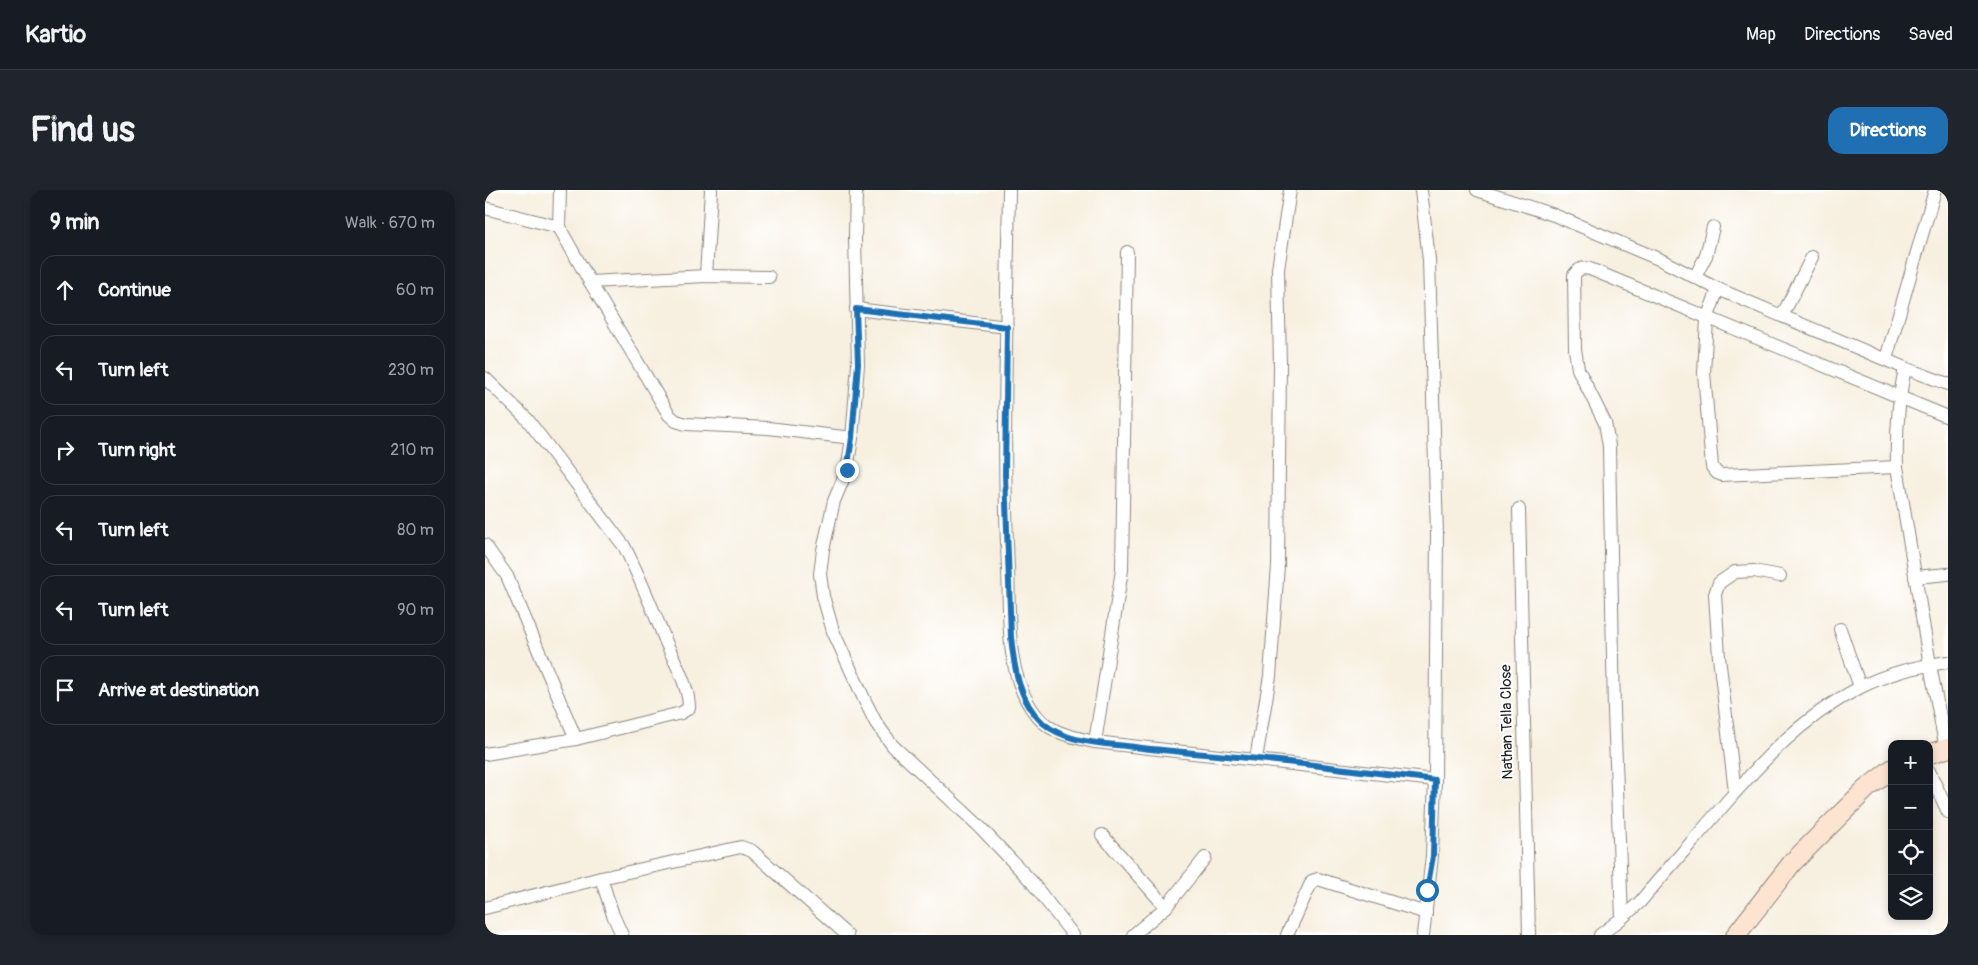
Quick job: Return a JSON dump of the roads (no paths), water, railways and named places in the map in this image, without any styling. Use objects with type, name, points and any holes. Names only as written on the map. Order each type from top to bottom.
[{"type":"main road","points":[[1739,934],[1792,863],[1866,789],[1888,772]]},
{"type":"street","points":[[560,190],[559,227],[669,415],[676,421],[686,424],[768,428],[852,438]]},
{"type":"street","points":[[706,276],[711,190]]},
{"type":"street","points":[[856,190],[855,237],[858,364],[852,438],[847,470],[834,501],[823,550],[820,574],[823,596],[833,631],[876,723],[893,746],[985,832],[1031,881],[1073,935]]},
{"type":"street","points":[[1009,190],[1005,518],[1013,663],[1022,692],[1031,709],[1043,723],[1061,734],[1095,742],[1175,752],[1256,758],[1435,780]]},
{"type":"street","points":[[1256,758],[1270,676],[1278,565],[1278,269],[1290,190]]},
{"type":"street","points":[[1421,190],[1429,260],[1437,534],[1433,856],[1423,935]]},
{"type":"street","points":[[1477,190],[1554,215],[1661,260],[1718,289],[1853,347],[1948,384]]},
{"type":"street","points":[[1886,359],[1935,190]]},
{"type":"street","points":[[485,208],[559,227]]},
{"type":"street","points":[[1695,277],[1707,256],[1713,227]]},
{"type":"street","points":[[1095,742],[1121,570],[1127,252]]},
{"type":"street","points":[[1782,316],[1812,257]]},
{"type":"street","points":[[1622,918],[1609,446],[1605,423],[1578,369],[1575,349],[1574,275],[1577,270],[1589,269],[1948,417]]},
{"type":"street","points":[[590,282],[706,276],[769,277]]},
{"type":"street","points":[[1718,289],[1707,319],[1704,373],[1712,467],[1717,473],[1722,475],[1897,467]]},
{"type":"street","points":[[856,309],[1007,327]]},
{"type":"street","points":[[1905,368],[1899,397],[1896,441],[1897,467],[1930,665],[1941,751]]},
{"type":"street","points":[[485,378],[527,419],[624,546],[634,565],[689,698],[689,708],[681,713],[576,739],[485,754]]},
{"type":"street","name":"Nathan Tella Close","points":[[1519,509],[1529,935]]},
{"type":"street","points":[[485,545],[507,576],[576,739]]},
{"type":"street","points":[[1735,792],[1719,658],[1715,594],[1719,583],[1735,572],[1754,571],[1780,576]]},
{"type":"street","points":[[1915,577],[1948,574]]},
{"type":"street","points":[[1839,629],[1860,687]]},
{"type":"street","points":[[1600,935],[1639,902],[1735,792],[1780,743],[1803,723],[1860,687],[1889,675],[1948,662]]},
{"type":"street","points":[[1933,779],[1948,812]]},
{"type":"street","points":[[1102,835],[1166,907]]},
{"type":"street","points":[[485,908],[601,878],[741,847],[753,852],[847,935]]},
{"type":"street","points":[[1133,935],[1166,907],[1205,858]]},
{"type":"street","points":[[601,878],[613,915],[622,935]]},
{"type":"street","points":[[1287,935],[1312,882],[1318,879],[1325,879],[1426,913]]}]
